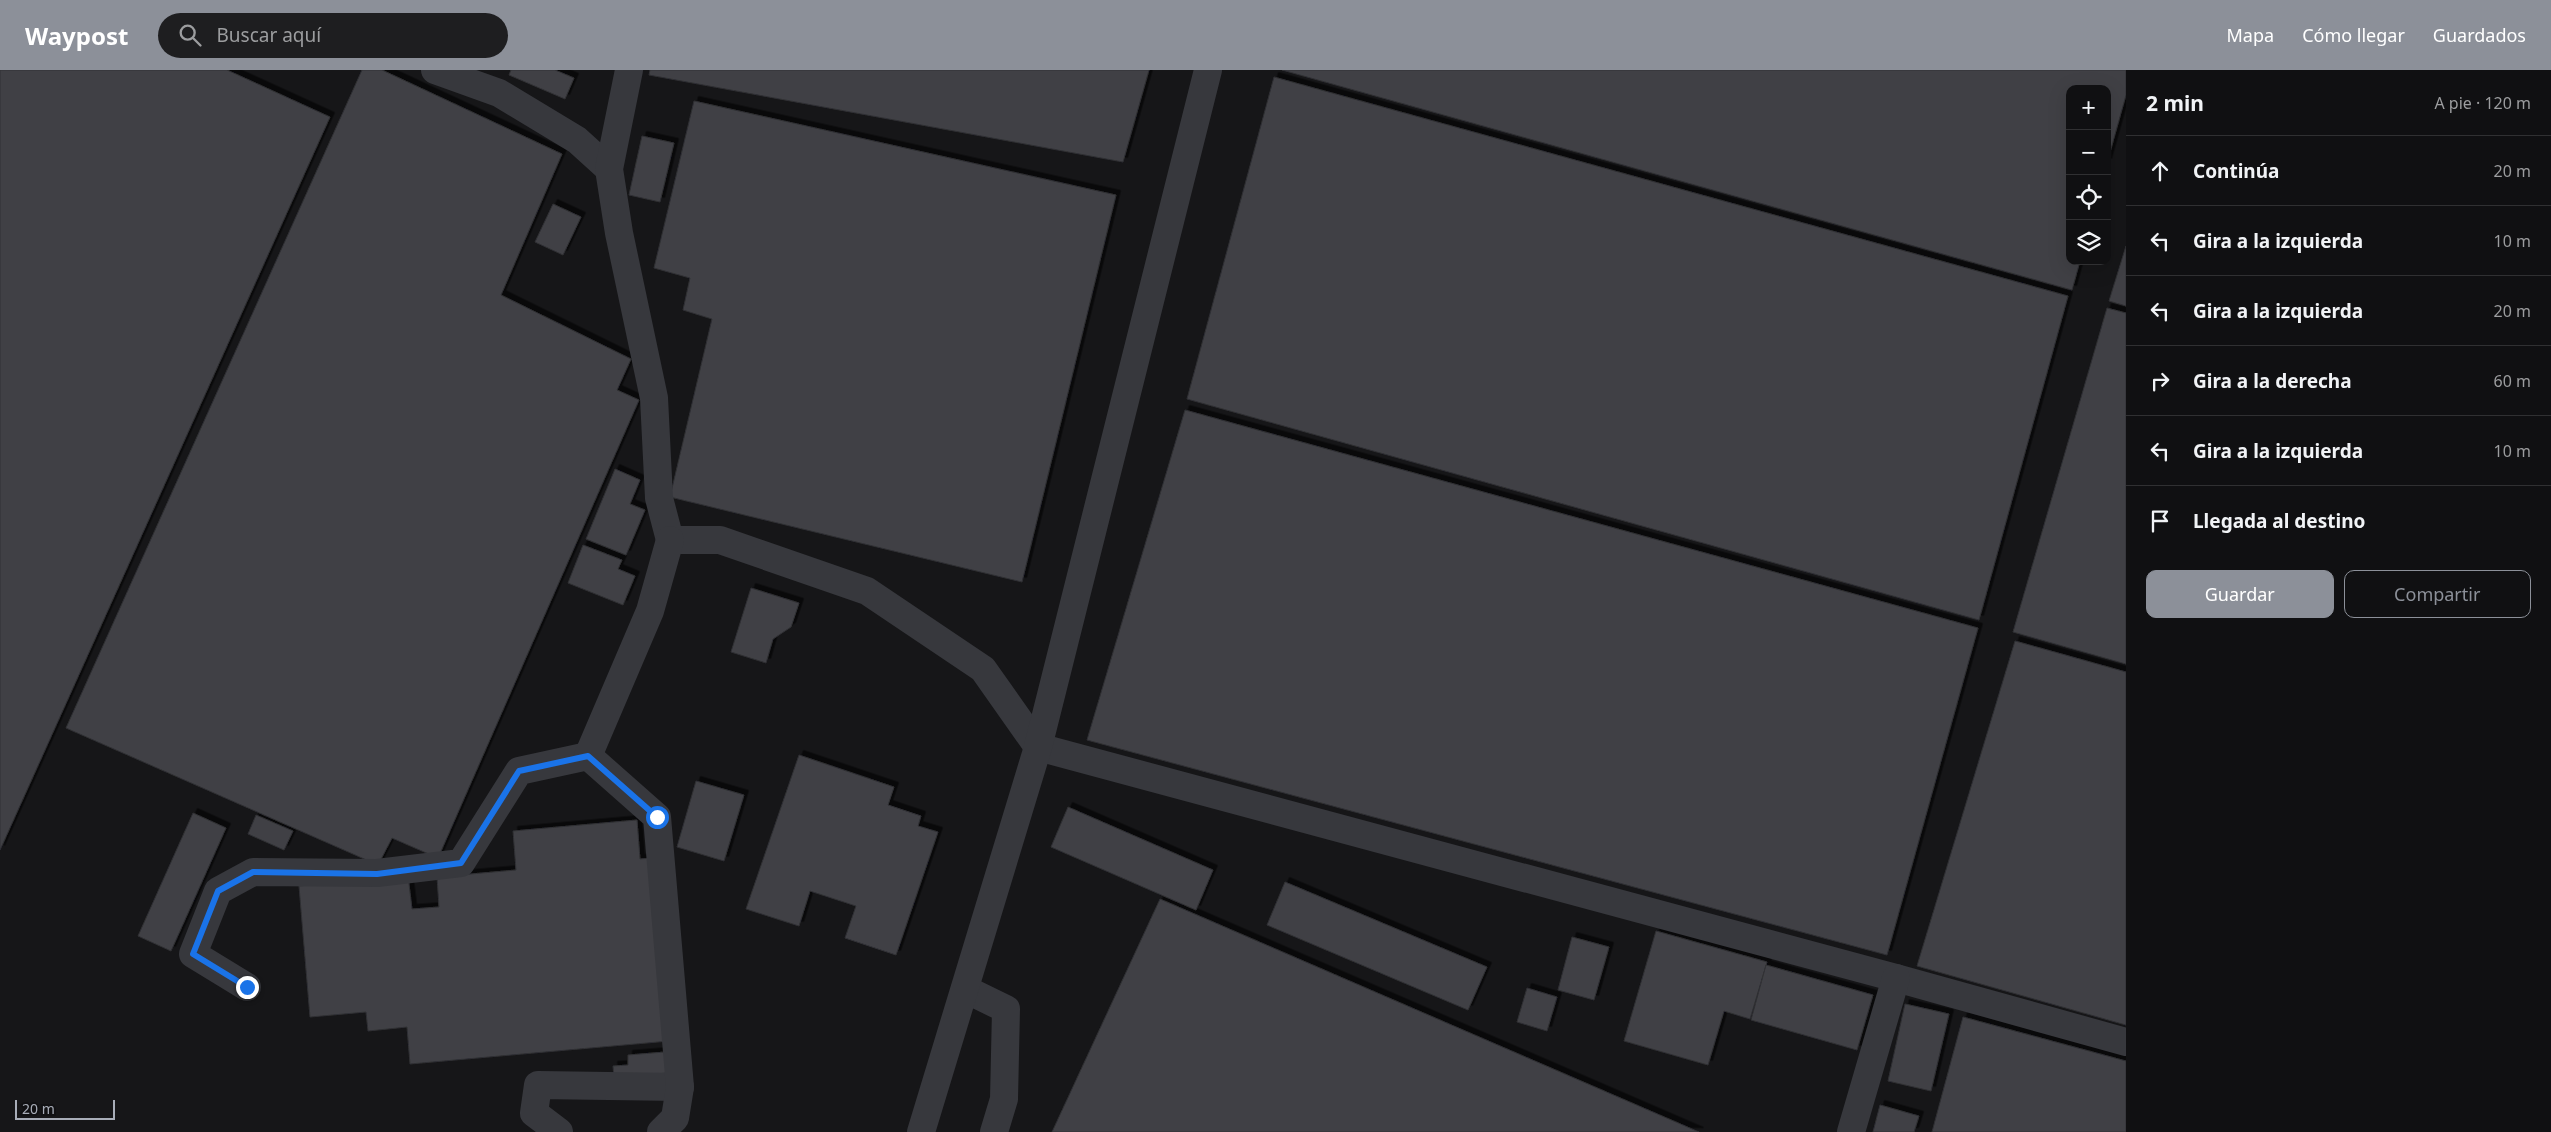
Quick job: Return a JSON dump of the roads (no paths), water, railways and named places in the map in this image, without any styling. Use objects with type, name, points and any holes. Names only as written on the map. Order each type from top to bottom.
[{"type":"lane","points":[[435,70],[499,94],[577,140],[609,169]]},
{"type":"lane","points":[[588,756],[650,610],[670,540],[659,498],[654,398],[619,233],[609,169],[629,70]]},
{"type":"lane","points":[[921,1132],[1038,747],[1208,70]]},
{"type":"lane","points":[[670,540],[720,540],[866,590],[982,669],[1038,747],[1896,978],[2126,1042]]},
{"type":"lane","points":[[247,987],[193,954],[218,891],[253,872],[377,874],[461,863],[519,771],[588,756]]},
{"type":"lane","points":[[588,756],[657,817],[680,1087],[675,1118],[661,1132]]},
{"type":"lane","points":[[1851,1132],[1896,978]]},
{"type":"lane","points":[[965,989],[1006,1009],[1004,1099],[994,1132]]},
{"type":"lane","points":[[558,1132],[534,1112],[538,1085],[680,1087]]}]
